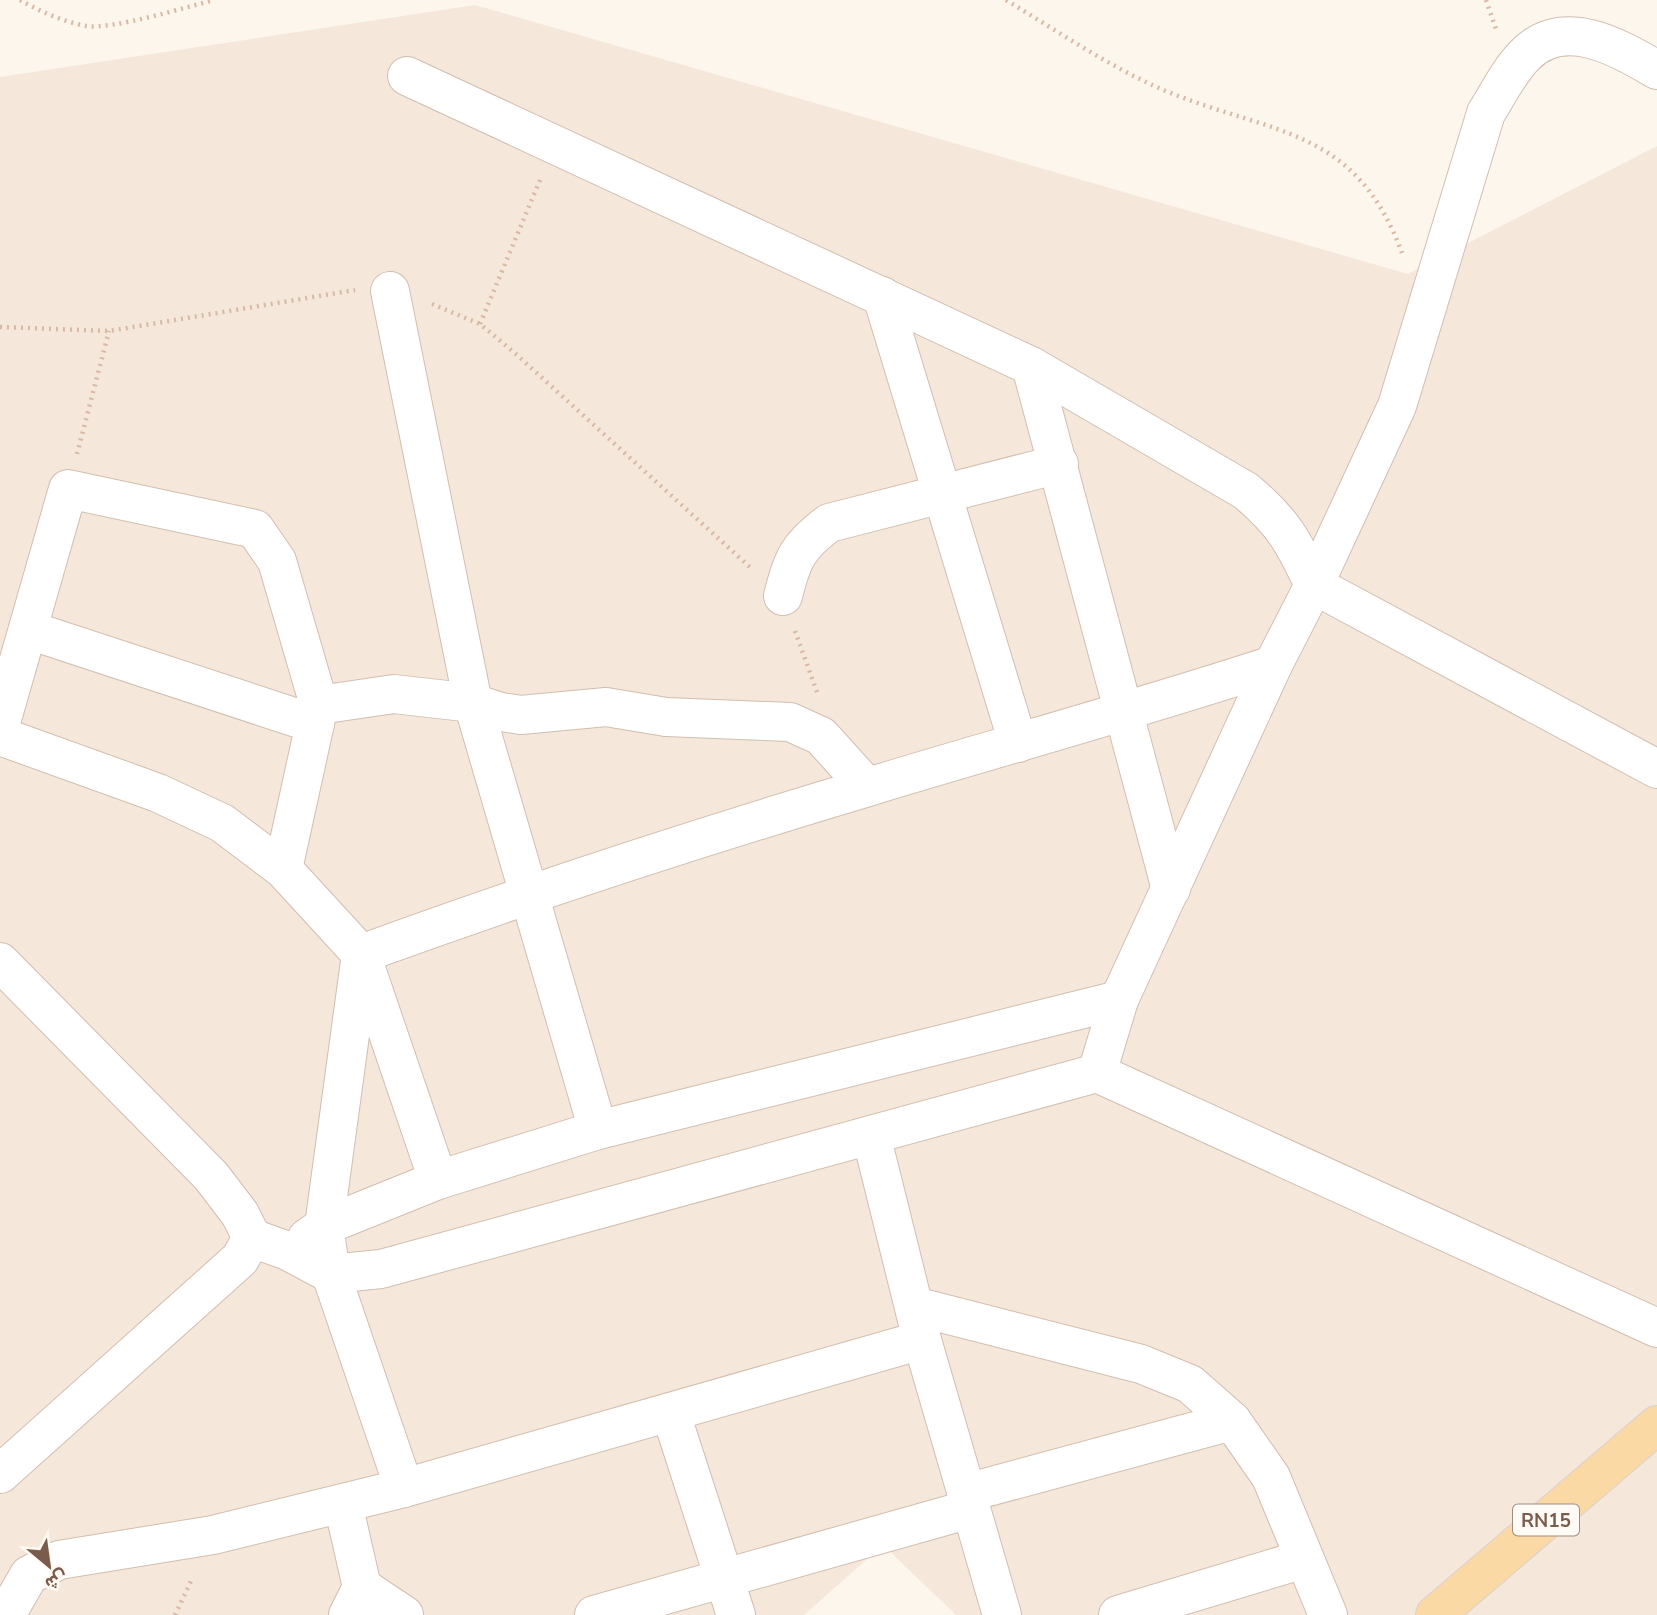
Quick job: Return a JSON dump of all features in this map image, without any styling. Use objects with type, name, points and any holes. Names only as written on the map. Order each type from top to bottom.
[{"type":"main road","name":"RN15","points":[[1435,1615],[1657,1425]]},
{"type":"street","points":[[1097,1073],[1119,1000],[1273,665],[1314,585],[1397,406],[1486,113],[1526,53],[1552,39],[1588,36],[1616,47],[1657,70]]},
{"type":"street","points":[[407,76],[1031,366],[1246,491],[1275,516],[1289,534],[1314,585],[1657,769]]},
{"type":"street","points":[[390,291],[473,703],[598,1130]]},
{"type":"street","points":[[882,296],[1018,743]]},
{"type":"street","points":[[1031,366],[1171,889]]},
{"type":"street","points":[[783,596],[792,562],[806,540],[829,523],[1059,464]]},
{"type":"street","points":[[0,726],[68,489],[255,529],[277,561],[317,714],[283,869]]},
{"type":"street","points":[[29,630],[317,714],[394,694],[473,703],[520,715],[606,708],[666,717],[790,722],[821,736],[839,752],[867,787]]},
{"type":"street","points":[[361,954],[527,893],[867,787],[1125,713],[1273,665]]},
{"type":"street","points":[[0,736],[158,793],[222,823],[283,869],[361,954],[438,1180]]},
{"type":"street","points":[[361,954],[324,1226],[331,1274],[404,1488]]},
{"type":"street","points":[[0,962],[211,1176],[240,1214],[253,1238],[288,1251],[331,1274],[381,1269],[1097,1073],[1657,1328]]},
{"type":"street","points":[[288,1251],[324,1226],[438,1180],[598,1130],[1119,1000]]},
{"type":"street","points":[[871,1135],[918,1323],[1002,1615]]},
{"type":"street","points":[[0,1475],[240,1259],[253,1238]]},
{"type":"street","points":[[6,1615],[29,1575],[59,1560],[213,1535],[404,1488],[671,1414],[918,1323],[1141,1364],[1190,1384],[1232,1421],[1271,1477],[1328,1615]]},
{"type":"street","points":[[671,1414],[736,1615]]},
{"type":"street","points":[[594,1615],[725,1578],[1232,1421]]},
{"type":"street","points":[[342,1504],[355,1601],[404,1615]]},
{"type":"street","points":[[1118,1615],[1304,1559]]},
{"type":"path","points":[[20,0],[36,10],[88,26],[164,14],[214,0]]},
{"type":"path","points":[[1006,0],[1123,71],[1170,92],[1321,146],[1348,164],[1368,186],[1387,216],[1405,263]]},
{"type":"path","points":[[480,324],[554,144]]},
{"type":"path","points":[[0,327],[109,331],[346,290],[390,291],[436,305],[480,324],[783,596],[839,752]]},
{"type":"path","points":[[68,489],[109,331]]},
{"type":"shaded area","points":[[475,5],[1408,274],[1657,146],[1657,1615],[956,1615],[883,1545],[804,1615],[0,1615],[0,77]]}]
